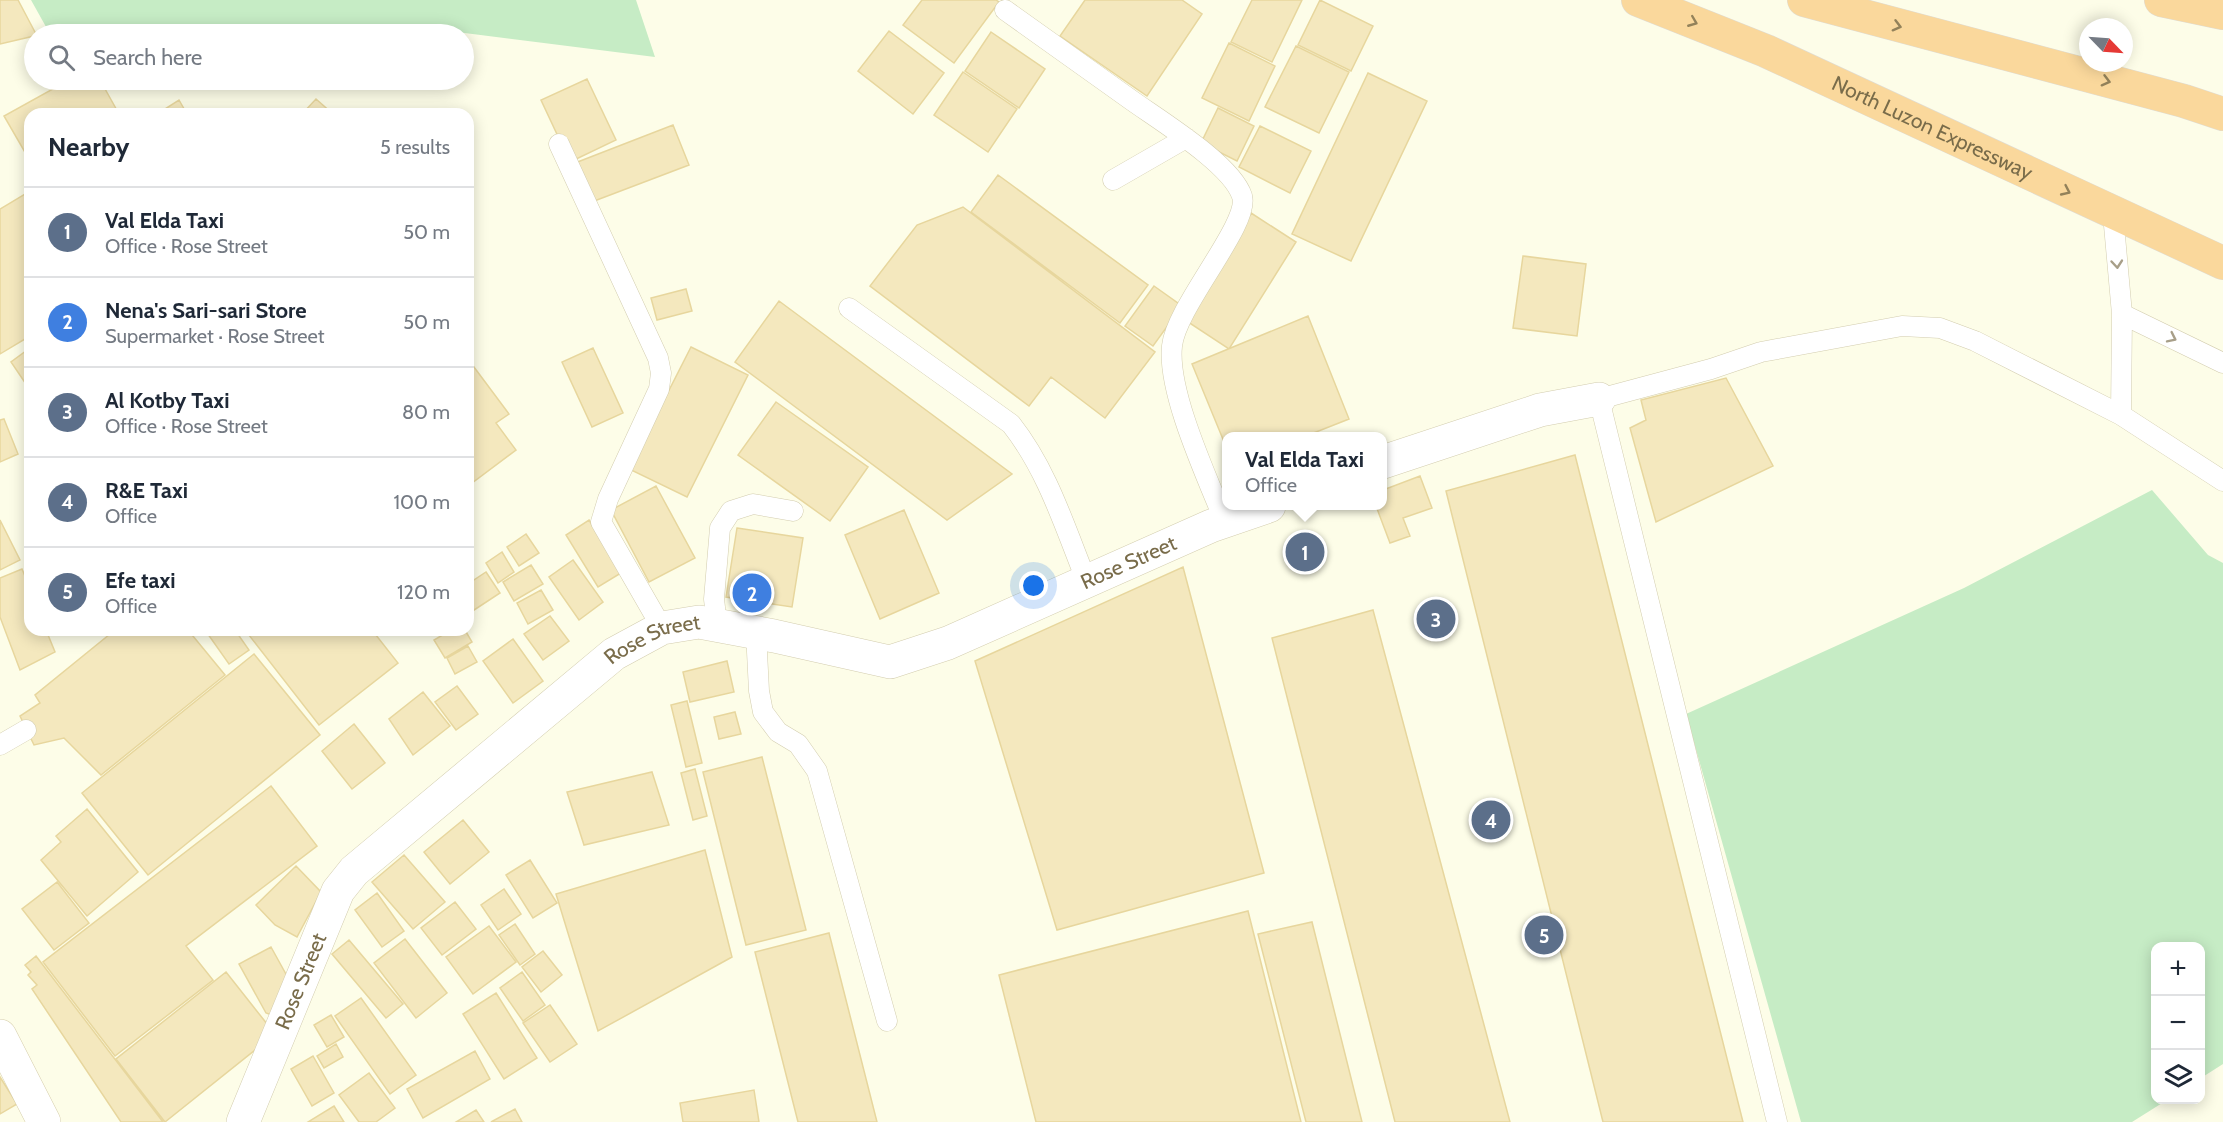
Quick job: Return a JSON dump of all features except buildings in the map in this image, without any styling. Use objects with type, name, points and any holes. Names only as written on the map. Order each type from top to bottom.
[{"type":"highway","name":"North Luzon Expressway","points":[[1638,0],[1766,51],[2113,214],[2223,263]]},
{"type":"highway","points":[[1804,0],[2184,101],[2223,114]]},
{"type":"highway","points":[[2161,0],[2223,13]]},
{"type":"street","points":[[1387,461],[1540,410],[1599,399]]},
{"type":"street","name":"Rose Street","points":[[243,1122],[338,891],[354,871],[614,654],[662,628],[699,622],[756,632],[890,662],[948,643],[1225,522],[1258,510]]},
{"type":"street","points":[[0,1036],[44,1122]]},
{"type":"lane","points":[[1005,10],[1186,138],[1234,180],[1243,199],[1240,219],[1180,316],[1172,342],[1171,363],[1188,427],[1225,522]]},
{"type":"lane","points":[[1113,180],[1186,138]]},
{"type":"lane","points":[[559,144],[658,358],[661,373],[659,389],[608,499],[601,522],[662,628]]},
{"type":"lane","points":[[2113,214],[2122,314],[2121,415]]},
{"type":"lane","points":[[849,308],[1011,424],[1029,448],[1049,486],[1087,582]]},
{"type":"lane","points":[[2122,314],[2223,363]]},
{"type":"lane","points":[[1777,1122],[1599,399],[1711,369],[1761,352],[1902,326],[1940,328],[1975,341],[2121,415],[2223,481]]},
{"type":"lane","points":[[717,625],[714,599],[720,528],[731,511],[753,504],[793,511]]},
{"type":"lane","points":[[756,632],[759,691],[763,712],[778,732],[798,744],[817,771],[887,1022]]},
{"type":"lane","points":[[0,745],[26,730]]},
{"type":"green space","points":[[31,0],[636,0],[655,57],[474,34],[474,24],[44,24]]},
{"type":"green space","points":[[2152,490],[2208,555],[2223,563],[2223,1064],[2205,1075],[2205,942],[2151,942],[2151,1104],[2161,1104],[2132,1122],[1801,1122],[1686,714],[1964,588]]},
{"type":"place","name":"Val Elda Taxi","points":[[1305,552]]},
{"type":"place","name":"Nena's Sari-sari Store","points":[[752,593]]},
{"type":"place","name":"Al Kotby Taxi","points":[[1436,619]]},
{"type":"place","name":"R&E Taxi","points":[[1491,820]]},
{"type":"place","name":"Efe taxi","points":[[1544,935]]}]
